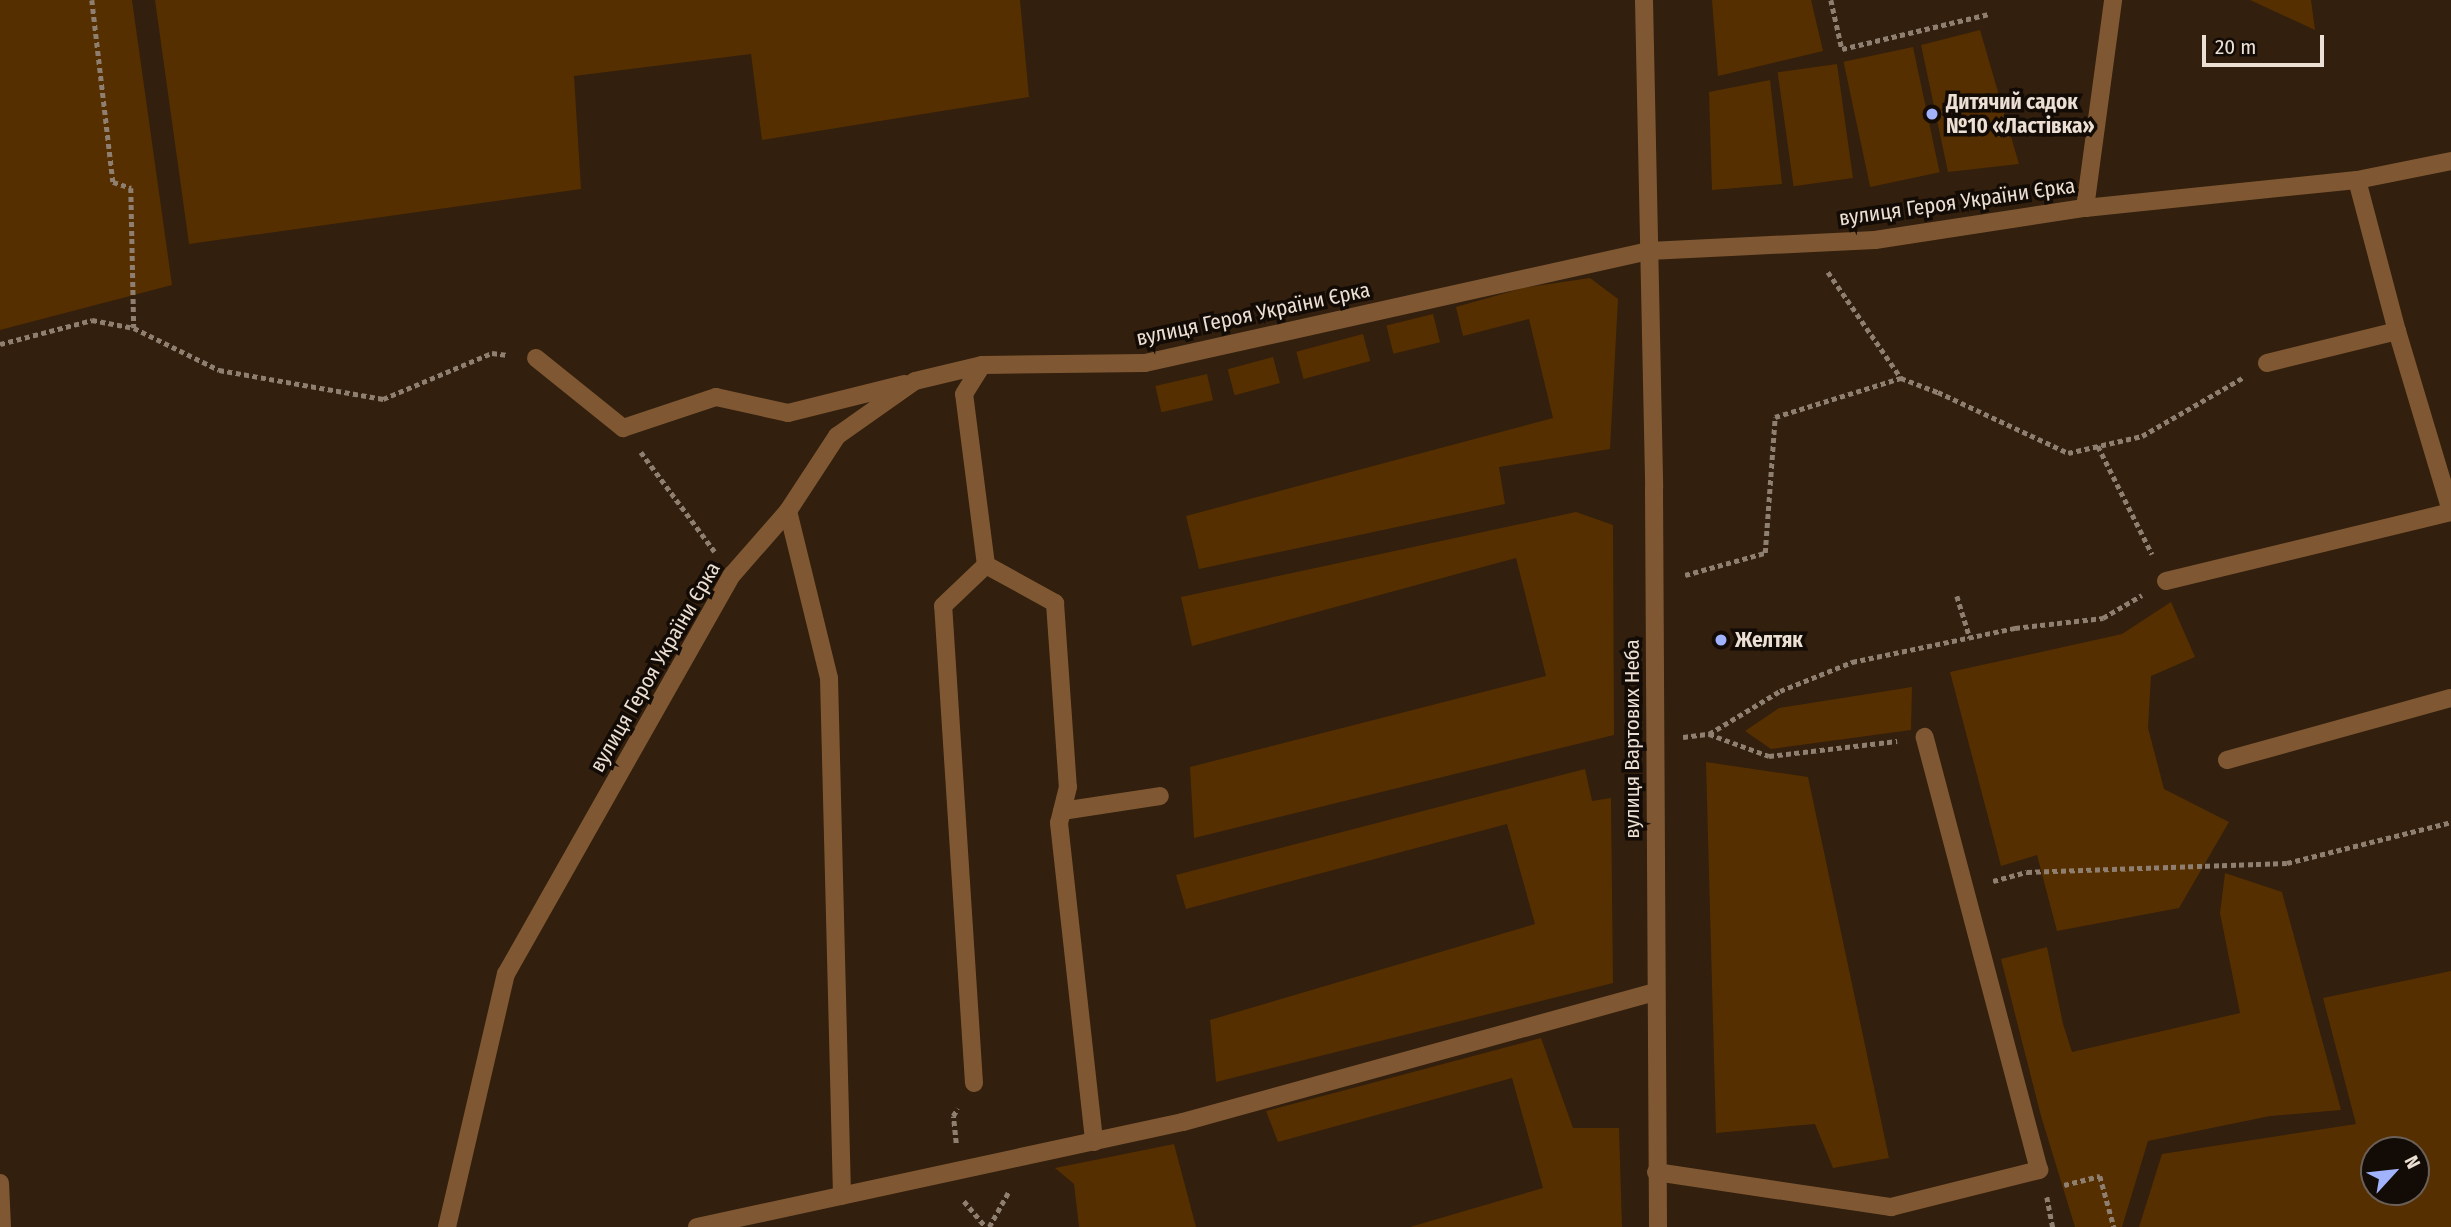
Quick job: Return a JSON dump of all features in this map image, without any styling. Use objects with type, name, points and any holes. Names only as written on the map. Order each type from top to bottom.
[{"type":"street","name":"вулиця Вартових Неба","points":[[1644,0],[1655,744],[1658,1227]]},
{"type":"street","points":[[2085,208],[2113,0]]},
{"type":"street","name":"вулиця Героя України Єрка","points":[[447,1227],[506,974],[732,575],[788,511],[838,436],[915,381],[982,365],[1145,363],[1649,251],[1875,240],[2085,208],[2357,180],[2451,161]]},
{"type":"street","points":[[2166,581],[2451,512],[2397,331],[2357,180]]},
{"type":"street","points":[[2267,363],[2397,331]]},
{"type":"street","points":[[536,358],[623,428],[716,397],[788,413],[915,381]]},
{"type":"street","points":[[982,365],[964,394],[986,565]]},
{"type":"street","points":[[788,511],[829,678],[842,1196]]},
{"type":"street","points":[[986,565],[1055,603],[1068,787],[1059,822],[1094,1142]]},
{"type":"street","points":[[974,1083],[943,606],[986,565]]},
{"type":"street","points":[[2227,760],[2451,698]]},
{"type":"street","points":[[1656,1172],[1891,1208],[2039,1170],[1925,737]]},
{"type":"street","points":[[1062,811],[1160,796]]},
{"type":"street","points":[[697,1227],[1183,1122],[1655,992]]},
{"type":"street","points":[[0,1183],[2,1227]]},
{"type":"path","points":[[92,0],[113,182],[131,188],[134,328]]},
{"type":"path","points":[[1830,0],[1842,49],[1989,14]]},
{"type":"path","points":[[1809,244],[1901,378],[1938,392],[2068,453],[2142,436],[2267,363]]},
{"type":"path","points":[[0,344],[92,320],[134,328],[219,370],[383,399],[492,353],[536,358]]},
{"type":"path","points":[[1684,575],[1765,553],[1775,417],[1901,378]]},
{"type":"path","points":[[623,428],[732,575]]},
{"type":"path","points":[[1655,744],[1709,734],[1780,691],[1852,662],[2015,628],[2103,618],[2166,581],[2098,446]]},
{"type":"path","points":[[1957,596],[1970,638]]},
{"type":"path","points":[[1709,734],[1769,757],[1925,737]]},
{"type":"path","points":[[1965,888],[2027,872],[2287,863],[2451,822]]},
{"type":"path","points":[[960,1170],[953,1116],[974,1083]]},
{"type":"path","points":[[2059,1186],[2099,1176],[2114,1227]]},
{"type":"path","points":[[2045,1189],[2053,1227]]},
{"type":"shaded area","points":[[0,0],[132,0],[172,285],[0,330]]},
{"type":"shaded area","points":[[155,0],[1020,0],[1029,97],[762,140],[751,54],[574,76],[581,189],[189,244]]},
{"type":"shaded area","points":[[1712,0],[1811,0],[1823,51],[1718,76]]},
{"type":"shaded area","points":[[2250,0],[2311,0],[2315,30]]},
{"type":"shaded area","points":[[1980,30],[2019,164],[1948,172],[1921,45]]},
{"type":"shaded area","points":[[1913,47],[1940,172],[1870,187],[1844,62]]},
{"type":"shaded area","points":[[1837,64],[1853,178],[1794,186],[1778,72]]},
{"type":"shaded area","points":[[1770,80],[1782,184],[1712,190],[1709,92]]},
{"type":"shaded area","points":[[1590,278],[1618,299],[1610,449],[1499,467],[1505,504],[1199,569],[1186,516],[1553,418],[1529,319],[1463,336],[1456,307],[1523,288]]},
{"type":"shaded area","points":[[1433,314],[1440,342],[1393,354],[1386,326]]},
{"type":"shaded area","points":[[1363,334],[1370,361],[1304,379],[1296,352]]},
{"type":"shaded area","points":[[1273,357],[1280,383],[1235,395],[1228,369]]},
{"type":"shaded area","points":[[1207,374],[1213,400],[1161,412],[1155,386]]},
{"type":"shaded area","points":[[1576,512],[1613,525],[1614,735],[1194,838],[1190,767],[1546,676],[1516,558],[1192,646],[1181,597]]},
{"type":"shaded area","points":[[2171,602],[2195,657],[2151,676],[2148,728],[2164,789],[2229,822],[2179,908],[2057,931],[2037,855],[2001,866],[1950,672],[2122,634]]},
{"type":"shaded area","points":[[1912,687],[1911,730],[1771,749],[1745,731],[1779,708]]},
{"type":"shaded area","points":[[1706,762],[1808,777],[1889,1158],[1833,1168],[1815,1124],[1716,1133]]},
{"type":"shaded area","points":[[1585,769],[1592,801],[1611,798],[1613,983],[1216,1082],[1210,1020],[1535,924],[1507,824],[1186,909],[1176,875]]},
{"type":"shaded area","points":[[2225,873],[2282,892],[2341,1110],[2270,1116],[2148,1141],[2122,1227],[2075,1227],[2041,1116],[2001,959],[2047,947],[2063,1024],[2072,1052],[2240,1013],[2220,913]]},
{"type":"shaded area","points":[[2451,971],[2451,1227],[2139,1227],[2162,1154],[2356,1124],[2323,998]]},
{"type":"shaded area","points":[[1541,1038],[1573,1128],[1619,1128],[1622,1227],[1410,1227],[1543,1188],[1512,1078],[1278,1142],[1266,1111]]},
{"type":"shaded area","points":[[1174,1144],[1196,1227],[1079,1227],[1074,1184],[1055,1168]]},
{"type":"place","name":"Дитячий садок №10 «Ластівка»","points":[[1932,114]]},
{"type":"place","name":"Желтяк","points":[[1721,640]]}]
